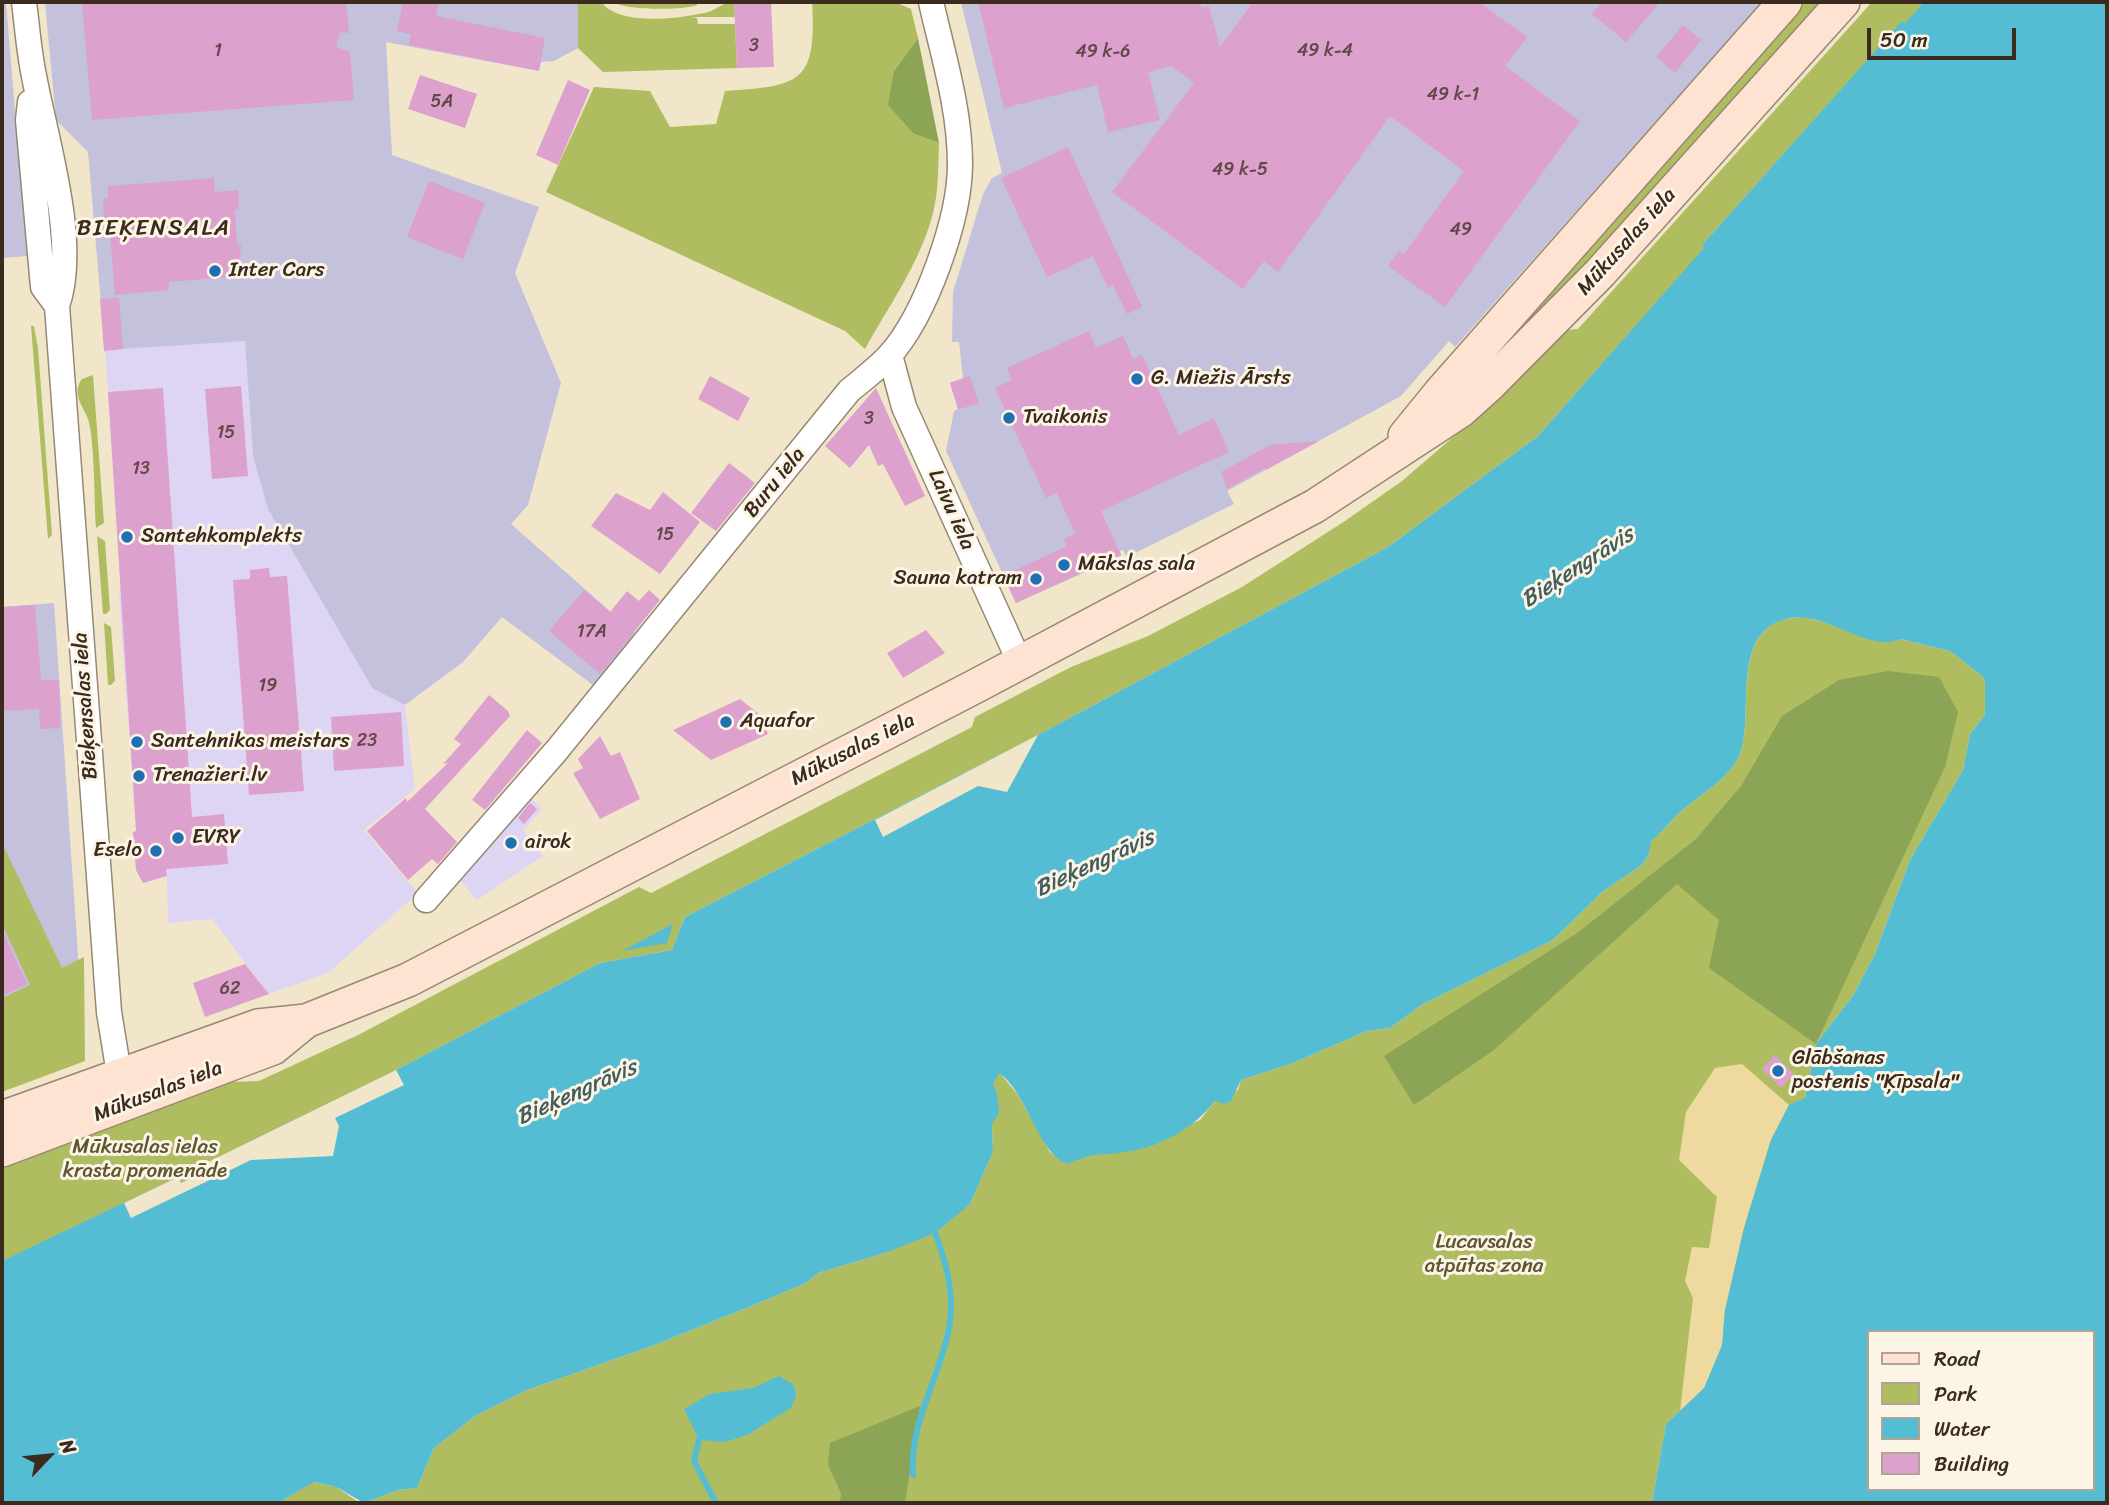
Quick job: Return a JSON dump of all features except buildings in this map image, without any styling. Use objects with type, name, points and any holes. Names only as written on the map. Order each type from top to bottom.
[{"type":"main road","name":"Mūkusalas iela","points":[[1388,457],[1440,393],[1786,2]]},
{"type":"main road","name":"Mūkusalas iela","points":[[2,1150],[258,1026],[306,1021],[356,1003],[452,958],[1020,663],[1315,506],[1460,411],[1551,325],[1843,2]]},
{"type":"main road","name":"Mūkusalas iela","points":[[2,1118],[122,1090]]},
{"type":"street","name":"Bieķensalas iela","points":[[24,2],[33,74],[58,182],[65,284],[57,306],[109,1012],[122,1090]]},
{"type":"street","name":"Buru iela","points":[[426,900],[557,750],[849,391],[890,355],[918,310],[949,233],[959,184],[959,145],[953,98],[931,2]]},
{"type":"street","name":"Laivu iela","points":[[890,355],[904,407],[1020,663]]},
{"type":"shaded area","points":[[2,2],[6,2],[27,256],[2,258]]},
{"type":"shaded area","points":[[45,2],[578,2],[578,48],[554,61],[541,62],[539,71],[386,42],[392,155],[539,207],[515,273],[561,383],[528,505],[511,524],[636,634],[593,685],[502,617],[463,662],[405,705],[373,689],[268,509],[253,456],[245,341],[105,350],[88,152],[56,120]]},
{"type":"shaded area","points":[[961,2],[1762,2],[1455,347],[1449,341],[1401,396],[1227,491],[1234,504],[1127,557],[1123,550],[1120,551],[1121,556],[1016,603],[946,451],[954,411],[958,409],[950,383],[963,378],[959,342],[952,342],[953,292],[983,194],[992,178],[1002,173]]},
{"type":"shaded area","points":[[245,340],[253,456],[373,689],[405,705],[415,789],[364,830],[418,893],[328,973],[269,994],[212,919],[168,923],[167,876],[143,883],[136,870],[133,832],[139,831],[122,641],[119,589],[122,588],[105,350]]},
{"type":"shaded area","points":[[54,603],[85,1058],[2,1088],[2,607]]},
{"type":"shaded area","name":"airok","points":[[529,796],[542,809],[523,830],[543,856],[477,900],[458,878]]},
{"type":"green space","points":[[578,2],[601,2],[621,15],[649,19],[704,13],[734,2],[735,17],[691,17],[697,18],[698,24],[735,24],[737,68],[603,72],[578,48]]},
{"type":"green space","points":[[612,2],[697,2],[697,5],[654,9],[629,7]]},
{"type":"green space","points":[[812,2],[895,2],[911,9],[918,38],[894,71],[914,134],[939,143],[936,196],[928,231],[904,283],[865,349],[845,331],[546,192],[594,87],[650,91],[670,127],[716,124],[725,91],[771,86],[787,82],[798,75],[806,64],[811,49]]},
{"type":"green space","points":[[1800,2],[1827,2],[1568,290],[1481,377],[1475,373]]},
{"type":"green space","name":"Mūkusalas ielas krasta promenāde","points":[[1872,2],[1924,2],[1905,24],[1902,22],[1702,245],[1705,248],[1538,436],[1388,547],[1038,735],[685,917],[672,950],[600,963],[396,1070],[335,1118],[2,1261],[2,1164],[209,1088],[230,1082],[259,1081],[360,1034],[639,887],[651,893],[972,727],[975,717],[1071,667],[1148,636],[1242,587],[1345,521],[1402,481],[1489,406],[1566,330],[1578,329]]},
{"type":"green space","points":[[918,38],[939,143],[914,134],[888,105],[894,71]]},
{"type":"green space","points":[[31,326],[34,326],[38,348],[52,535],[48,539]]},
{"type":"green space","points":[[93,375],[104,523],[96,528],[90,429],[78,394],[82,379]]},
{"type":"green space","points":[[97,536],[105,541],[110,610],[106,614],[103,614]]},
{"type":"green space","name":"Lucavsalas atpūtas zona","points":[[1804,617],[1846,628],[1853,633],[1900,639],[1950,651],[1982,676],[1985,682],[1985,715],[1970,734],[1963,770],[1910,860],[1875,954],[1854,994],[1816,1044],[1805,1098],[1704,1388],[1666,1424],[1652,1503],[364,1503],[398,1490],[417,1488],[434,1448],[475,1416],[527,1390],[652,1346],[749,1307],[806,1283],[818,1273],[885,1253],[970,1204],[993,1152],[992,1124],[997,1094],[992,1084],[999,1072],[1018,1095],[1050,1152],[1068,1164],[1091,1153],[1127,1152],[1200,1120],[1215,1101],[1238,1090],[1241,1080],[1293,1063],[1367,1031],[1390,1028],[1423,1004],[1553,940],[1602,892],[1642,865],[1649,854],[1650,841],[1731,768],[1741,751],[1744,736],[1747,680],[1755,645],[1764,631],[1778,621]]},
{"type":"green space","points":[[104,623],[111,627],[115,681],[111,685],[108,685]]},
{"type":"green space","points":[[1888,671],[1939,677],[1958,712],[1945,767],[1816,1044],[1709,968],[1719,920],[1677,884],[1494,1050],[1414,1105],[1384,1056],[1576,934],[1696,839],[1741,786],[1782,716],[1839,680]]},
{"type":"green space","points":[[2,843],[62,968],[84,957],[85,1061],[2,1092],[2,998],[30,985],[2,924]]},
{"type":"green space","points":[[920,1406],[905,1503],[840,1503],[841,1493],[828,1465],[830,1443]]},
{"type":"green space","points":[[313,1482],[336,1487],[360,1503],[278,1503]]},
{"type":"sand","points":[[1742,1064],[1789,1105],[1771,1140],[1744,1228],[1725,1310],[1722,1345],[1704,1388],[1680,1412],[1693,1298],[1685,1281],[1692,1247],[1709,1248],[1717,1197],[1679,1160],[1686,1112],[1715,1068]]},
{"type":"water","name":"Bieķengrāvis","points":[[1924,2],[2107,2],[2107,1503],[1652,1503],[1666,1424],[1704,1388],[1722,1345],[1725,1310],[1744,1228],[1771,1140],[1789,1105],[1805,1098],[1816,1044],[1854,994],[1875,954],[1910,860],[1963,770],[1970,734],[1985,715],[1985,682],[1982,676],[1950,651],[1900,639],[1886,642],[1872,640],[1809,618],[1793,618],[1777,622],[1763,632],[1754,646],[1747,680],[1744,736],[1737,760],[1717,783],[1680,812],[1651,841],[1649,854],[1642,865],[1602,892],[1553,940],[1423,1004],[1390,1028],[1367,1031],[1293,1063],[1241,1080],[1231,1101],[1225,1104],[1215,1101],[1187,1128],[1164,1141],[1126,1152],[1092,1156],[1068,1164],[1057,1158],[1048,1148],[1018,1094],[999,1073],[993,1084],[999,1113],[992,1124],[993,1152],[970,1204],[935,1233],[885,1253],[818,1273],[806,1283],[652,1346],[527,1390],[475,1416],[434,1448],[417,1488],[398,1490],[364,1503],[336,1487],[314,1482],[278,1503],[2,1503],[2,1261],[178,1177],[181,1183],[207,1171],[204,1164],[396,1070],[600,963],[672,950],[685,917],[1038,735],[1388,547],[1538,436],[1704,248],[1702,245],[1902,21],[1905,23]]},
{"type":"water","points":[[673,924],[667,943],[622,951]]},
{"type":"water","points":[[779,1376],[794,1385],[796,1396],[791,1408],[747,1435],[725,1442],[699,1440],[684,1409],[710,1394],[753,1388]]},
{"type":"pier","points":[[1038,735],[1007,792],[978,786],[883,837],[875,820]]},
{"type":"pier","points":[[396,1070],[404,1085],[335,1118],[339,1126],[333,1156],[251,1160],[131,1218],[124,1203],[178,1177],[181,1183],[207,1171],[204,1164]]},
{"type":"waterway","points":[[913,1475],[913,1456],[920,1419],[945,1347],[951,1316],[948,1279],[935,1233]]},
{"type":"waterway","points":[[699,1440],[694,1461],[716,1503]]},
{"type":"place","name":"Inter Cars","points":[[215,271]]},
{"type":"place","name":"G. Miežis Ārsts","points":[[1137,379]]},
{"type":"place","name":"Tvaikonis","points":[[1009,418]]},
{"type":"place","name":"Santehkomplekts","points":[[127,537]]},
{"type":"place","name":"Mākslas sala","points":[[1064,565]]},
{"type":"place","name":"Sauna katram","points":[[1036,579]]},
{"type":"place","name":"Aquafor","points":[[726,722]]},
{"type":"place","name":"Santehnikas meistars","points":[[137,742]]},
{"type":"place","name":"Trenažieri.lv","points":[[139,776]]},
{"type":"place","name":"EVRY","points":[[178,838]]},
{"type":"place","name":"airok","points":[[511,843]]},
{"type":"place","name":"Eselo","points":[[156,851]]},
{"type":"place","name":"Glābšanas postenis \"Ķīpsala\"","points":[[1778,1071]]},
{"type":"district","name":"BIEĶENSALA","points":[[154,229]]}]
